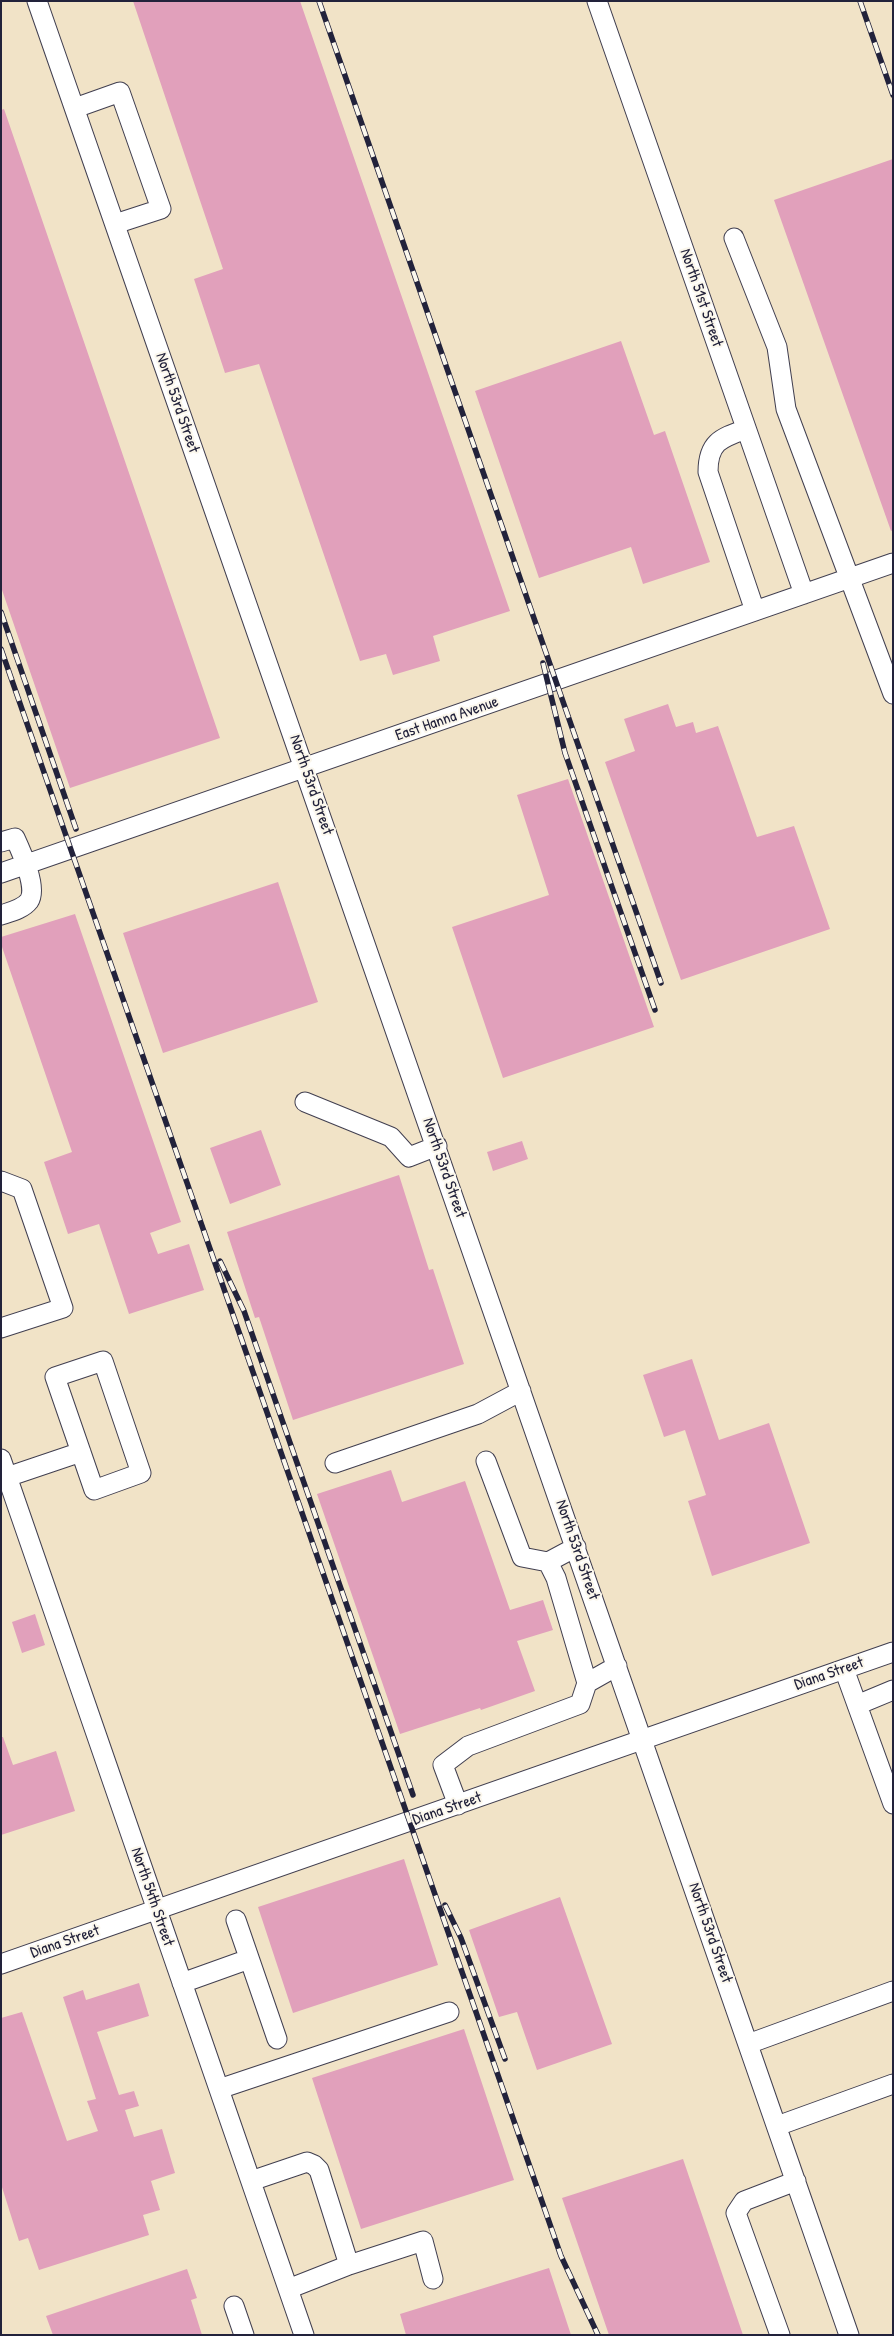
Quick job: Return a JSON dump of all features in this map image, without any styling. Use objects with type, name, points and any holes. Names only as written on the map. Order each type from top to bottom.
[{"type":"street","name":"North 53rd Street","points":[[37,1],[850,2335]]},
{"type":"street","name":"North 51st Street","points":[[597,1],[804,594]]},
{"type":"street","points":[[74,108],[120,92],[155,191],[161,209],[115,224]]},
{"type":"street","points":[[734,238],[777,347],[786,409],[893,694]]},
{"type":"street","points":[[746,429],[727,436],[714,445],[708,458],[708,472],[755,611]]},
{"type":"street","name":"East Hanna Avenue","points":[[1,873],[893,563]]},
{"type":"street","points":[[1,842],[15,838],[26,864],[32,892],[29,901],[19,909],[1,915]]},
{"type":"street","points":[[305,1102],[391,1137],[409,1157],[437,1146]]},
{"type":"street","points":[[1,1181],[22,1189],[63,1308],[1,1328]]},
{"type":"street","points":[[103,1361],[141,1473],[94,1490],[81,1452],[55,1377],[103,1361]]},
{"type":"street","points":[[335,1463],[478,1414],[521,1391]]},
{"type":"street","points":[[7,1477],[81,1452]]},
{"type":"street","name":"North 54th Street","points":[[1,1459],[304,2335]]},
{"type":"street","points":[[486,1462],[522,1557],[548,1562],[576,1547]]},
{"type":"street","points":[[458,1805],[443,1765],[468,1746],[580,1704],[587,1683],[556,1578],[548,1562]]},
{"type":"street","name":"Diana Street","points":[[1,1964],[893,1652]]},
{"type":"street","points":[[587,1683],[617,1666]]},
{"type":"street","points":[[844,1669],[893,1804]]},
{"type":"street","points":[[857,1705],[893,1690]]},
{"type":"street","points":[[236,1920],[277,2039]]},
{"type":"street","points":[[182,1983],[249,1959]]},
{"type":"street","points":[[748,2044],[893,1991]]},
{"type":"street","points":[[219,2089],[449,2012]]},
{"type":"street","points":[[777,2126],[893,2084]]},
{"type":"street","points":[[251,2181],[307,2162],[314,2165],[318,2170],[350,2265]]},
{"type":"street","points":[[780,2335],[736,2213],[744,2201],[796,2181]]},
{"type":"street","points":[[288,2289],[350,2265],[423,2241],[433,2279]]},
{"type":"street","points":[[234,2306],[244,2335]]},
{"type":"building","points":[[133,1],[300,1],[510,611],[433,636],[440,661],[393,675],[386,654],[360,661],[259,364],[225,373],[194,279],[223,269]]},
{"type":"building","points":[[4,109],[220,738],[70,788],[1,587],[1,110]]},
{"type":"building","points":[[893,159],[893,530],[891,531],[774,200]]},
{"type":"building","points":[[621,341],[654,435],[665,431],[710,562],[643,584],[631,547],[539,578],[475,391]]},
{"type":"building","points":[[668,704],[676,727],[693,722],[696,733],[718,726],[757,837],[794,826],[830,929],[681,980],[605,762],[635,751],[624,719]]},
{"type":"building","points":[[568,779],[654,1027],[503,1078],[452,927],[549,895],[517,795]]},
{"type":"building","points":[[278,882],[318,1002],[163,1053],[123,933]]},
{"type":"building","points":[[75,914],[181,1222],[150,1233],[158,1254],[189,1244],[204,1290],[129,1314],[99,1224],[68,1234],[44,1162],[72,1152],[1,944],[1,937]]},
{"type":"building","points":[[261,1130],[281,1185],[230,1204],[210,1148]]},
{"type":"building","points":[[522,1141],[528,1159],[493,1171],[487,1152]]},
{"type":"building","points":[[399,1175],[429,1270],[433,1269],[464,1364],[293,1420],[259,1317],[255,1318],[227,1232]]},
{"type":"building","points":[[692,1359],[719,1440],[769,1423],[810,1543],[712,1576],[688,1501],[706,1495],[685,1430],[664,1437],[643,1375]]},
{"type":"building","points":[[391,1470],[402,1502],[465,1481],[510,1610],[543,1600],[553,1630],[517,1641],[535,1691],[481,1710],[480,1708],[400,1734],[317,1494]]},
{"type":"building","points":[[35,1614],[45,1645],[22,1653],[12,1622]]},
{"type":"building","points":[[1,1737],[3,1737],[13,1765],[56,1751],[75,1811],[1,1835]]},
{"type":"building","points":[[404,1859],[438,1965],[293,2013],[258,1907]]},
{"type":"building","points":[[560,1897],[612,2044],[537,2070],[517,2012],[499,2017],[469,1930]]},
{"type":"building","points":[[139,1983],[149,2016],[97,2032],[119,2095],[134,2091],[139,2106],[125,2110],[134,2137],[162,2129],[175,2173],[151,2181],[160,2210],[143,2215],[149,2235],[39,2270],[28,2238],[19,2241],[1,2184],[1,2018],[22,2012],[67,2141],[98,2131],[87,2101],[96,2099],[63,1997],[83,1990],[86,2000]]},
{"type":"building","points":[[464,2029],[514,2180],[361,2229],[312,2078]]},
{"type":"building","points":[[683,2159],[743,2335],[609,2335],[562,2198]]},
{"type":"building","points":[[549,2268],[571,2335],[406,2335],[400,2314]]},
{"type":"building","points":[[187,2269],[197,2298],[191,2300],[202,2335],[53,2335],[46,2316]]},
{"type":"railway","points":[[319,1],[661,983]]},
{"type":"railway","points":[[860,1],[893,95]]},
{"type":"railway","points":[[1,612],[76,829]]},
{"type":"railway","points":[[1,649],[561,2256],[598,2335]]},
{"type":"railway","points":[[543,663],[565,753],[655,1010]]},
{"type":"railway","points":[[220,1261],[244,1311],[413,1795]]},
{"type":"railway","points":[[445,1905],[461,1938],[505,2059]]}]
